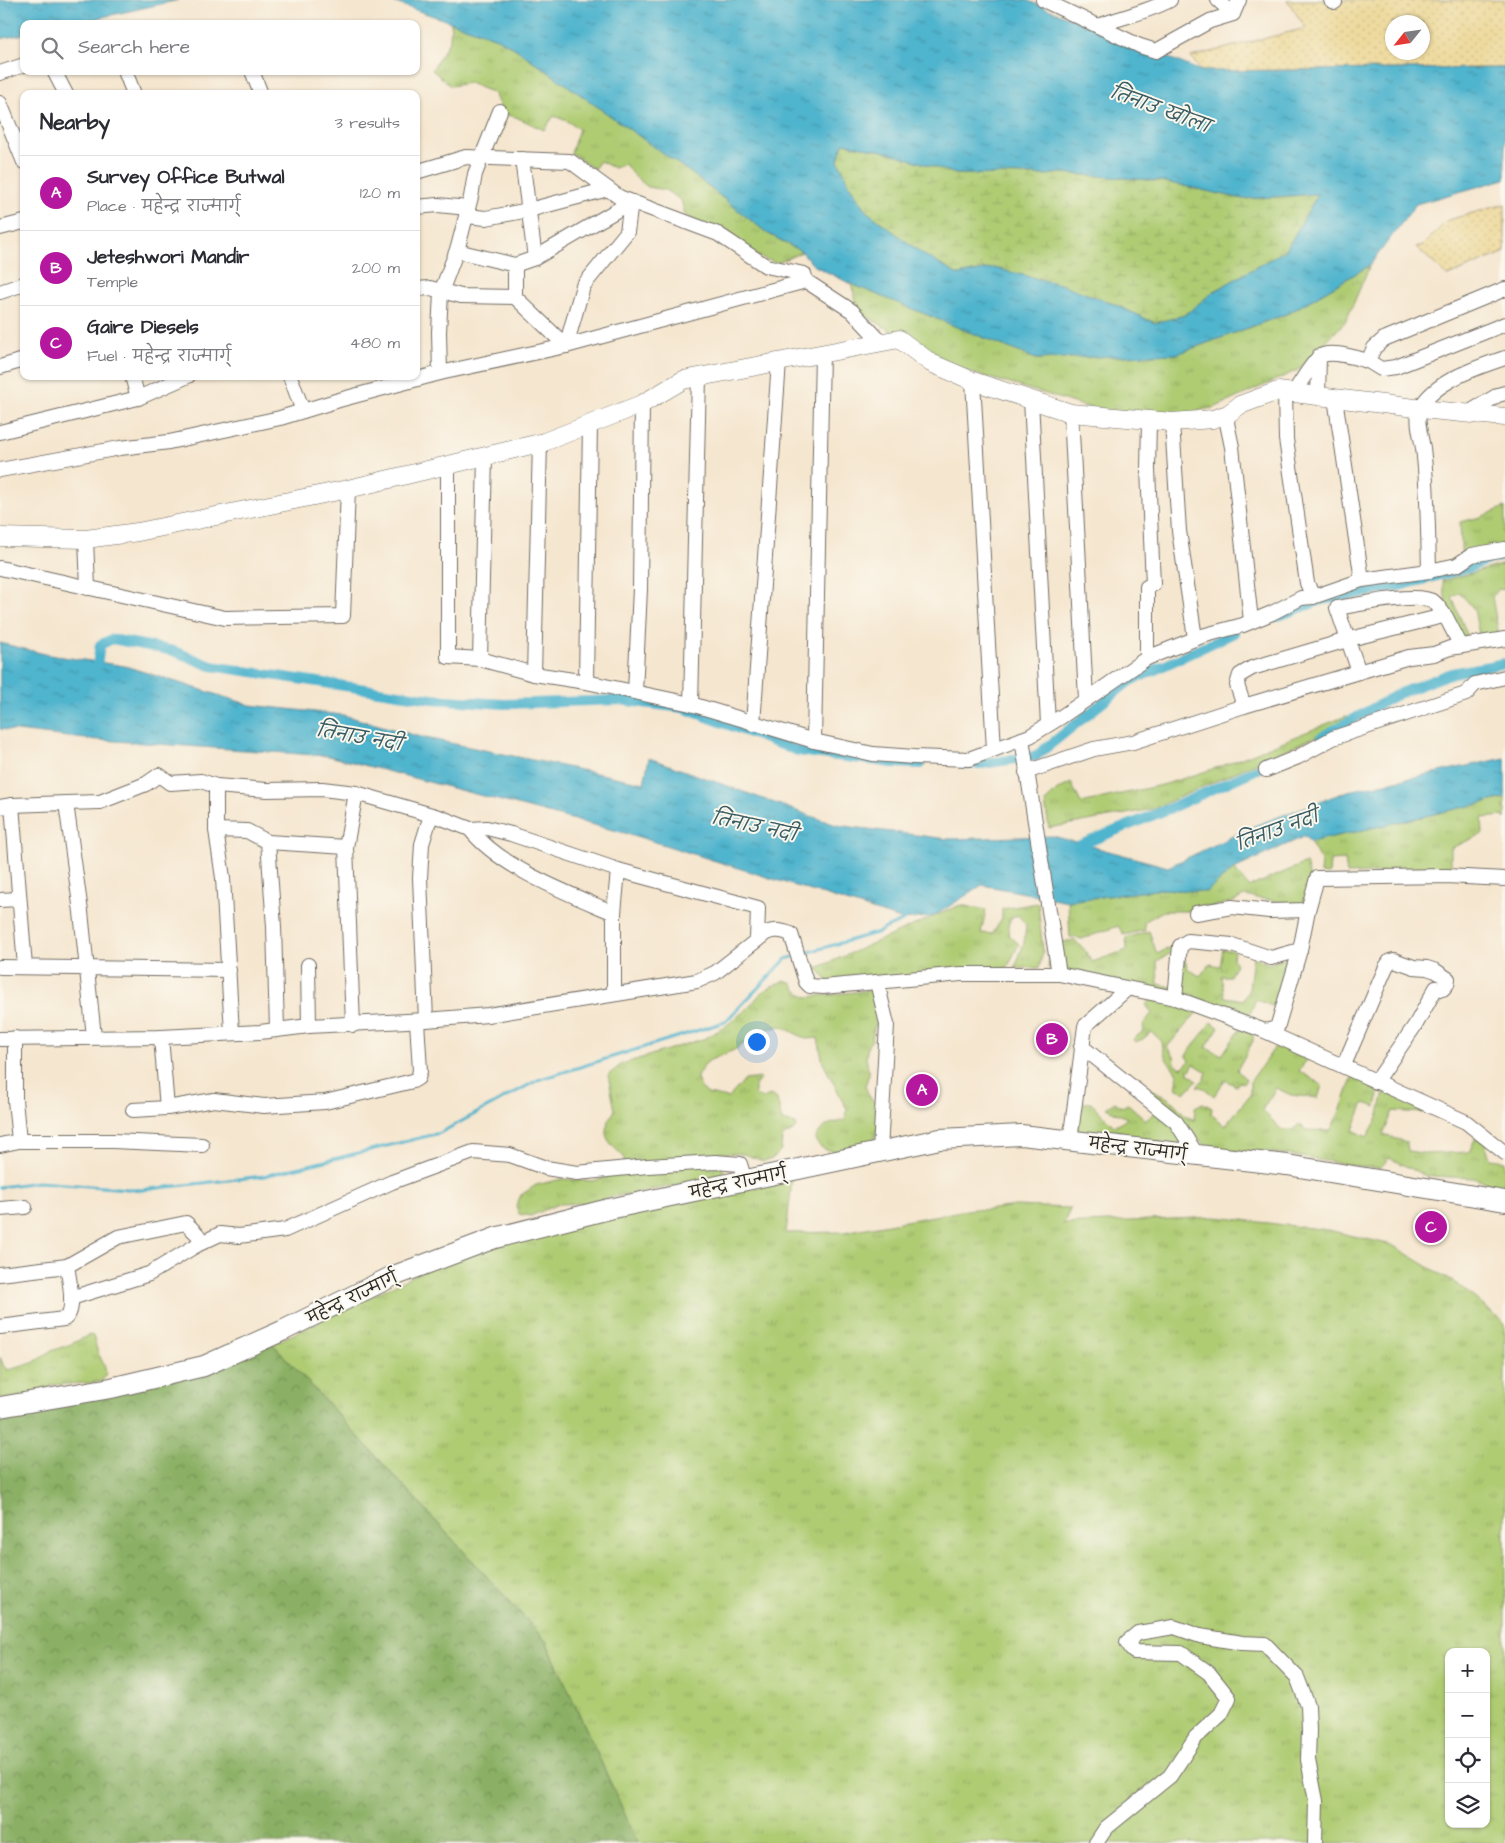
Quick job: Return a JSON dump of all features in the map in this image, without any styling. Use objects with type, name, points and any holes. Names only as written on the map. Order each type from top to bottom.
[{"type":"highway","name":"महेन्द्र राज्मार्ग्","points":[[0,1407],[111,1388],[204,1366],[282,1331],[391,1277],[495,1238],[609,1209],[940,1138],[1021,1135],[1070,1140],[1287,1165],[1505,1201]]},
{"type":"main road","points":[[0,537],[86,539],[138,532],[348,489],[540,443],[642,404],[683,380],[899,339],[931,363],[974,381],[1071,412],[1150,421],[1172,422],[1213,419],[1228,414],[1240,405],[1278,391],[1419,409],[1505,417]]},
{"type":"street","points":[[1043,0],[1140,46],[1156,51],[1210,21],[1233,14],[1239,0]]},
{"type":"street","points":[[1098,26],[1125,15],[1151,9],[1170,0]]},
{"type":"street","points":[[1218,0],[1233,14]]},
{"type":"street","points":[[0,73],[20,67]]},
{"type":"street","points":[[56,75],[64,90]]},
{"type":"street","points":[[127,75],[132,90]]},
{"type":"street","points":[[254,75],[259,90]]},
{"type":"street","points":[[0,103],[20,152]]},
{"type":"street","points":[[440,372],[441,292],[457,251],[475,174],[500,111]]},
{"type":"street","points":[[420,171],[466,157],[570,161],[619,197],[718,234],[766,266],[804,274],[806,281],[852,311],[881,342]]},
{"type":"street","points":[[522,159],[535,258]]},
{"type":"street","points":[[420,207],[438,205],[486,218],[528,210],[608,188]]},
{"type":"street","points":[[457,251],[515,265],[535,258],[631,202]]},
{"type":"street","points":[[566,346],[583,286],[626,232],[631,202]]},
{"type":"street","points":[[0,228],[20,223]]},
{"type":"street","points":[[515,265],[515,296]]},
{"type":"street","points":[[420,376],[566,346],[806,281]]},
{"type":"street","points":[[0,292],[20,285]]},
{"type":"street","points":[[420,289],[430,288],[461,296],[515,296],[566,346]]},
{"type":"street","points":[[1368,361],[1374,348],[1384,339],[1505,289]]},
{"type":"street","points":[[1313,597],[1307,583],[1286,439],[1289,392],[1319,356],[1328,354],[1350,356],[1368,361],[1381,369],[1396,367],[1505,324]]},
{"type":"street","points":[[814,741],[822,353]]},
{"type":"street","points":[[1319,356],[1362,580]]},
{"type":"street","points":[[1429,570],[1427,488],[1418,419],[1419,409],[1434,390],[1462,374],[1505,358]]},
{"type":"street","points":[[0,367],[20,361]]},
{"type":"street","points":[[753,724],[780,362]]},
{"type":"street","points":[[690,704],[699,377]]},
{"type":"street","points":[[133,380],[138,398]]},
{"type":"street","points":[[0,432],[138,398],[179,380]]},
{"type":"street","points":[[291,380],[303,411]]},
{"type":"street","points":[[0,470],[120,448],[169,442],[280,418],[391,381]]},
{"type":"street","points":[[974,381],[994,749]]},
{"type":"street","points":[[1468,414],[1498,395],[1505,393]]},
{"type":"street","points":[[1031,400],[1048,724]]},
{"type":"street","points":[[635,692],[640,589],[642,404]]},
{"type":"street","points":[[1071,412],[1086,700]]},
{"type":"street","points":[[1228,414],[1227,423],[1232,448],[1251,621]]},
{"type":"street","points":[[1147,658],[1147,587],[1153,584],[1148,469],[1150,421]]},
{"type":"street","points":[[1172,422],[1179,531],[1196,638]]},
{"type":"street","points":[[586,682],[590,424]]},
{"type":"street","points":[[534,674],[540,443]]},
{"type":"street","points":[[480,659],[485,457]]},
{"type":"street","points":[[448,466],[448,657],[480,659],[534,674],[586,682],[690,704],[814,741],[874,754],[969,759],[1030,736],[1147,658],[1196,638],[1272,613],[1301,598],[1313,597],[1362,580],[1457,565],[1472,555],[1505,548],[1505,555]]},
{"type":"street","points":[[0,568],[225,618],[343,616],[348,489]]},
{"type":"street","points":[[86,539],[88,588]]},
{"type":"street","points":[[1359,672],[1337,608],[1381,600],[1418,597],[1433,601],[1446,617],[1462,646]]},
{"type":"street","points":[[1244,706],[1237,685],[1240,675],[1252,668],[1348,640],[1443,616],[1446,617]]},
{"type":"street","points":[[1026,772],[1094,749],[1133,742],[1244,706],[1409,657],[1434,654],[1450,648],[1505,639]]},
{"type":"street","points":[[1266,770],[1298,757],[1333,738],[1466,694],[1477,683],[1505,677]]},
{"type":"street","points":[[1022,739],[1059,974]]},
{"type":"street","points":[[25,967],[19,899],[6,806],[100,802],[146,784],[160,774],[170,783],[201,781],[216,786],[267,790],[322,789],[356,793],[442,818],[470,829],[487,828],[511,834],[618,870],[758,908],[757,940]]},
{"type":"street","points":[[216,786],[216,830],[223,878],[232,1033]]},
{"type":"street","points":[[353,1025],[346,847],[356,793]]},
{"type":"street","points":[[66,803],[81,912],[94,1037]]},
{"type":"street","points":[[133,1110],[167,1108],[214,1100],[264,1106],[324,1102],[414,1081],[418,1078],[420,1071],[422,1020],[420,878],[422,844],[431,815]]},
{"type":"street","points":[[470,829],[478,841],[515,867],[563,891],[614,913]]},
{"type":"street","points":[[216,830],[247,831],[268,842],[346,847]]},
{"type":"street","points":[[268,842],[274,927],[277,1029]]},
{"type":"street","points":[[614,994],[614,913],[618,870]]},
{"type":"street","points":[[1266,1031],[1276,1028],[1300,950],[1317,878],[1446,876],[1505,879]]},
{"type":"street","points":[[0,900],[19,899]]},
{"type":"street","points":[[1196,913],[1232,907],[1269,910],[1308,910]]},
{"type":"street","points":[[0,1039],[161,1037],[488,1015],[697,981],[714,973],[772,930],[790,934],[806,982],[810,986],[823,988],[960,974],[1059,974],[1175,998],[1266,1031],[1344,1065],[1376,1082],[1466,1122],[1504,1149]]},
{"type":"street","points":[[1175,998],[1180,946],[1188,941],[1232,945],[1271,958],[1300,950]]},
{"type":"street","points":[[1344,1065],[1390,961],[1394,960],[1414,967],[1436,971],[1448,979],[1447,984],[1443,989],[1436,988],[1416,1024],[1376,1082]]},
{"type":"street","points":[[308,965],[309,1026]]},
{"type":"street","points":[[0,967],[228,970]]},
{"type":"street","points":[[877,982],[886,1024],[880,1151]]},
{"type":"street","points":[[1070,1140],[1085,1026],[1128,989]]},
{"type":"street","points":[[161,1037],[167,1108]]},
{"type":"street","points":[[15,1038],[15,1100],[19,1141]]},
{"type":"street","points":[[1082,1046],[1176,1122],[1197,1155]]},
{"type":"street","points":[[0,1145],[19,1141],[113,1141],[202,1145]]},
{"type":"street","points":[[71,1298],[149,1274],[220,1234],[239,1236],[285,1230],[392,1182],[473,1152],[510,1155],[546,1168],[577,1173],[715,1162],[740,1164],[745,1181]]},
{"type":"street","points":[[0,1209],[25,1208]]},
{"type":"street","points":[[0,1274],[67,1266],[118,1237],[186,1224],[203,1242]]},
{"type":"street","points":[[0,1327],[64,1320],[71,1313],[67,1266]]},
{"type":"street","points":[[1096,1843],[1106,1828],[1170,1776],[1196,1738],[1221,1714],[1229,1698],[1209,1674],[1180,1653],[1134,1652],[1127,1642],[1138,1633],[1174,1627],[1200,1636],[1242,1643],[1265,1644],[1297,1677],[1308,1706],[1308,1760],[1316,1801],[1315,1843]]},
{"type":"green space","points":[[451,22],[497,38],[516,49],[691,173],[767,233],[802,252],[777,263],[759,257],[685,215],[681,200],[665,190],[648,187],[633,175],[625,164],[614,168],[600,161],[594,169],[571,153],[579,129],[567,121],[554,116],[544,130],[516,117],[503,114],[494,93],[469,83],[451,86],[432,70],[450,40]]},
{"type":"green space","points":[[843,143],[888,152],[956,174],[1045,175],[1062,173],[1161,181],[1243,199],[1318,194],[1286,250],[1213,292],[1185,315],[1155,323],[1116,305],[1063,285],[994,268],[958,275],[924,255],[866,211],[850,186],[838,160]]},
{"type":"green space","points":[[1370,265],[1346,321],[1298,370],[1216,407],[1174,416],[1095,410],[947,366],[904,338],[860,313],[851,284],[1036,359],[1177,354],[1289,313]]},
{"type":"green space","points":[[1505,507],[1505,551],[1462,562],[1460,522],[1481,517]]},
{"type":"green space","points":[[1505,564],[1505,590],[1499,589],[1492,597],[1499,636],[1479,635],[1474,609],[1459,592],[1452,597],[1468,637],[1459,638],[1447,606],[1442,581]]},
{"type":"green space","points":[[1346,716],[1352,717],[1323,733],[1153,809],[1049,828],[1045,802],[1056,791],[1071,783],[1081,803],[1166,784],[1222,766]]},
{"type":"green space","points":[[1505,798],[1505,819],[1503,816],[1482,818],[1483,834],[1451,848],[1451,870],[1347,874],[1345,860],[1330,861],[1329,874],[1320,873],[1321,861],[1310,842]]},
{"type":"green space","points":[[1306,863],[1310,879],[1305,906],[1244,896],[1233,902],[1194,911],[1163,911],[1144,922],[1145,930],[1124,935],[1118,926],[1082,939],[1070,937],[1068,901],[1163,889],[1206,892],[1234,869],[1249,887]]},
{"type":"green space","points":[[1038,903],[1043,952],[1039,968],[1015,968],[1024,943],[1026,925],[1018,915],[1010,919],[1008,934],[1019,944],[1007,968],[830,984],[817,968],[960,905],[986,910],[981,933],[992,934],[1002,918],[1002,909]]},
{"type":"green space","points":[[1149,931],[1157,954],[1171,947],[1173,952],[1157,961],[1158,984],[1172,987],[1169,993],[1048,968],[1051,944],[1074,940],[1085,950],[1092,962],[1127,950],[1126,938]]},
{"type":"green space","points":[[1223,949],[1234,951],[1233,959],[1236,964],[1230,976],[1221,976],[1225,997],[1243,1000],[1249,989],[1253,956],[1268,964],[1291,957],[1276,1008],[1256,999],[1250,1014],[1184,994],[1181,969],[1184,958],[1188,969],[1200,976],[1210,964],[1220,966]]},
{"type":"green space","points":[[785,980],[792,983],[796,990],[807,997],[874,990],[880,1022],[874,1027],[872,1040],[868,1045],[866,1057],[869,1074],[865,1086],[869,1096],[877,1105],[880,1124],[873,1141],[841,1151],[833,1151],[826,1150],[815,1140],[824,1128],[845,1120],[847,1109],[823,1063],[818,1038],[806,1039],[781,1026],[767,1029],[734,1050],[708,1061],[698,1074],[697,1079],[701,1088],[708,1094],[728,1098],[745,1080],[761,1078],[755,1086],[755,1095],[763,1098],[770,1095],[777,1099],[782,1121],[796,1124],[797,1126],[793,1131],[782,1137],[781,1150],[772,1159],[763,1161],[744,1154],[718,1153],[715,1156],[725,1173],[704,1180],[602,1199],[591,1203],[558,1204],[531,1216],[519,1214],[516,1206],[521,1195],[536,1185],[562,1179],[593,1181],[624,1171],[624,1157],[612,1145],[606,1135],[607,1125],[615,1110],[608,1075],[622,1064],[706,1038],[726,1026],[748,1008],[762,992]]},
{"type":"green space","points":[[1154,996],[1198,1011],[1167,1047],[1175,1058],[1174,1064],[1182,1068],[1189,1061],[1186,1056],[1211,1022],[1219,1027],[1206,1047],[1222,1055],[1240,1029],[1253,1032],[1253,1041],[1237,1070],[1246,1079],[1244,1083],[1239,1082],[1236,1086],[1225,1080],[1214,1096],[1204,1088],[1197,1086],[1205,1078],[1207,1072],[1194,1064],[1188,1073],[1197,1080],[1185,1093],[1176,1087],[1177,1073],[1166,1058],[1160,1039],[1151,1032],[1143,1039],[1135,1042],[1133,1039],[1144,1031],[1143,1025],[1152,1013],[1146,1005]]},
{"type":"green space","points":[[1278,1043],[1309,1056],[1299,1071],[1322,1085],[1318,1098],[1291,1095],[1276,1088],[1262,1110],[1282,1130],[1293,1130],[1299,1124],[1306,1130],[1330,1131],[1341,1109],[1353,1076],[1380,1088],[1376,1107],[1364,1103],[1353,1130],[1367,1137],[1378,1118],[1384,1092],[1423,1106],[1422,1113],[1393,1111],[1383,1135],[1407,1142],[1408,1151],[1428,1154],[1469,1152],[1475,1139],[1485,1142],[1490,1159],[1505,1161],[1505,1189],[1473,1178],[1426,1176],[1389,1158],[1380,1168],[1277,1153],[1211,1150],[1145,1091],[1143,1084],[1171,1100],[1185,1115],[1194,1120],[1195,1107],[1203,1103],[1212,1108],[1211,1114],[1225,1126],[1250,1095],[1250,1082]]},
{"type":"green space","points":[[1077,1102],[1091,1103],[1114,1126],[1127,1118],[1106,1108],[1115,1102],[1122,1107],[1128,1104],[1146,1120],[1158,1111],[1181,1134],[1182,1145],[1125,1138],[1094,1131],[1073,1131]]},
{"type":"green space","points":[[792,1180],[786,1233],[844,1232],[973,1209],[987,1210],[1015,1206],[1071,1208],[1063,1224],[1216,1217],[1328,1230],[1392,1245],[1460,1286],[1505,1324],[1505,1843],[638,1843],[546,1641],[273,1344],[423,1271],[529,1234]]},
{"type":"green space","points":[[89,1335],[93,1336],[105,1367],[105,1375],[101,1382],[52,1385],[39,1395],[0,1399],[0,1357],[4,1367],[8,1370],[33,1363],[51,1351]]},
{"type":"green space","points":[[273,1344],[546,1641],[638,1843],[0,1843],[0,1417]]},
{"type":"sand","points":[[1287,0],[1505,0],[1505,68],[1201,71],[1191,57],[1306,28]]},
{"type":"sand","points":[[1505,204],[1505,252],[1448,276],[1416,247],[1423,245],[1448,220]]},
{"type":"water","points":[[0,0],[179,0],[89,20],[20,20],[20,35],[0,39]]},
{"type":"water","name":"तिनाउ खोला","points":[[387,0],[1026,0],[1201,71],[1505,68],[1505,179],[1416,204],[1370,265],[1289,313],[1177,354],[1036,359],[851,284],[813,265],[802,252],[767,233],[691,173],[516,49],[497,38]],"holes":[[[843,143],[888,152],[956,174],[1045,175],[1062,173],[1161,181],[1243,199],[1318,194],[1286,250],[1213,292],[1185,315],[1155,323],[1116,305],[1063,285],[994,268],[958,275],[924,255],[866,211],[850,186],[838,160]]]},
{"type":"water","name":"तिनाउ नदी","points":[[0,643],[49,655],[125,666],[250,705],[343,715],[421,737],[644,783],[649,758],[836,825],[948,839],[1053,836],[1168,867],[1254,826],[1348,791],[1505,758],[1505,798],[1310,842],[1305,836],[1234,869],[1206,892],[1163,889],[1068,901],[982,885],[934,916],[904,920],[636,836],[329,756],[86,739],[0,729]]},
{"type":"waterway","points":[[1275,617],[1322,600],[1399,586],[1471,567],[1492,558],[1505,556]]},
{"type":"waterway","points":[[963,764],[981,764],[1036,756],[1127,683],[1234,633]]},
{"type":"waterway","points":[[97,666],[100,645],[112,639],[174,651],[211,666],[432,699],[504,704],[619,700],[683,708],[798,751],[893,763],[921,764]]},
{"type":"waterway","points":[[1321,737],[1400,693],[1452,673],[1505,663]]},
{"type":"waterway","points":[[1072,852],[1078,846],[1178,805],[1273,762]]},
{"type":"waterway","points":[[802,954],[879,932],[906,918]]},
{"type":"waterway","points":[[0,1187],[38,1182],[141,1190],[264,1176],[440,1133],[538,1080],[725,1022],[786,959],[793,957]]},
{"type":"place","name":"Jeteshwori Mandir","points":[[1052,1039]]},
{"type":"place","name":"Survey Office Butwal","points":[[922,1090]]},
{"type":"place","name":"Gaire Diesels","points":[[1431,1227]]}]
